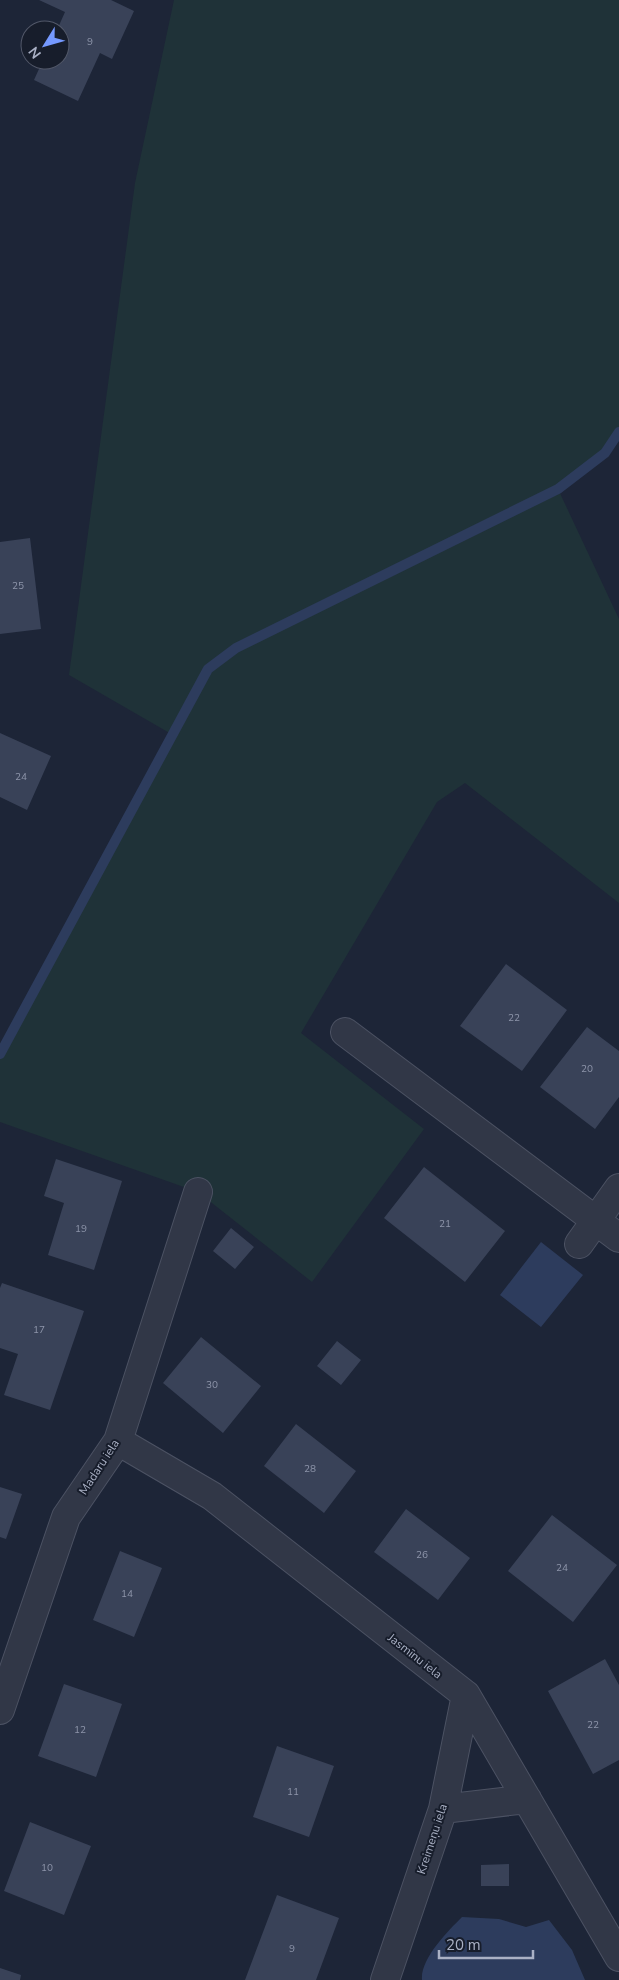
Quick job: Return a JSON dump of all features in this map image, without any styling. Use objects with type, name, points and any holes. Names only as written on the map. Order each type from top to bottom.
[{"type":"street","points":[[345,1032],[619,1238]]},
{"type":"street","points":[[579,1244],[619,1188]]},
{"type":"street","name":"Madaru iela","points":[[0,1710],[66,1517],[118,1441],[198,1192]]},
{"type":"street","name":"Jasmīnu iela","points":[[118,1441],[212,1496],[466,1695],[619,1957]]},
{"type":"street","name":"Kreimeņu iela","points":[[385,1980],[443,1809],[466,1695]]},
{"type":"street","points":[[443,1809],[527,1799]]},
{"type":"shaded area","points":[[174,0],[619,0],[619,432],[605,453],[558,489],[619,619],[619,903],[465,783],[437,802],[301,1033],[424,1129],[312,1282],[198,1192],[0,1122],[0,1054],[173,735],[69,675],[135,183]]},
{"type":"water","points":[[541,1242],[583,1275],[541,1327],[500,1295]]},
{"type":"water","points":[[462,1917],[499,1919],[526,1927],[549,1920],[572,1950],[585,1980],[422,1980],[425,1963],[430,1955]]},
{"type":"building","points":[[39,0],[111,0],[134,11],[112,59],[100,53],[78,101],[34,80],[38,70],[70,70],[70,20],[61,20],[65,12]]},
{"type":"building","points":[[30,538],[41,629],[0,634],[0,542]]},
{"type":"building","points":[[0,733],[51,756],[27,810],[0,797]]},
{"type":"building","points":[[506,964],[567,1010],[522,1071],[460,1026]]},
{"type":"building","points":[[587,1027],[619,1051],[619,1097],[595,1129],[540,1087]]},
{"type":"building","points":[[56,1159],[122,1181],[94,1270],[48,1255],[64,1203],[44,1196]]},
{"type":"building","points":[[424,1167],[505,1231],[465,1282],[384,1218]]},
{"type":"building","points":[[231,1228],[254,1247],[235,1269],[213,1251]]},
{"type":"building","points":[[2,1283],[84,1311],[50,1410],[4,1395],[18,1354],[0,1348],[0,1288]]},
{"type":"building","points":[[201,1337],[261,1386],[223,1433],[163,1383]]},
{"type":"building","points":[[337,1341],[361,1360],[341,1385],[317,1366]]},
{"type":"building","points":[[296,1424],[356,1471],[324,1513],[264,1466]]},
{"type":"building","points":[[0,1487],[22,1494],[6,1539],[0,1537]]},
{"type":"building","points":[[406,1509],[470,1558],[438,1600],[374,1552]]},
{"type":"building","points":[[552,1515],[617,1565],[573,1622],[508,1571]]},
{"type":"building","points":[[120,1551],[162,1568],[134,1637],[93,1620]]},
{"type":"building","points":[[605,1659],[619,1685],[619,1760],[593,1774],[548,1691]]},
{"type":"building","points":[[64,1684],[122,1704],[96,1777],[38,1756]]},
{"type":"building","points":[[277,1746],[334,1766],[309,1837],[253,1817]]},
{"type":"building","points":[[30,1822],[91,1846],[64,1915],[4,1891]]},
{"type":"building","points":[[509,1864],[509,1886],[481,1886],[481,1865]]},
{"type":"building","points":[[277,1895],[339,1918],[316,1980],[245,1980]]},
{"type":"building","points":[[0,1968],[21,1975],[20,1980],[0,1980]]},
{"type":"waterway","points":[[0,1054],[208,669],[236,648],[558,489],[605,453],[619,432]]}]
